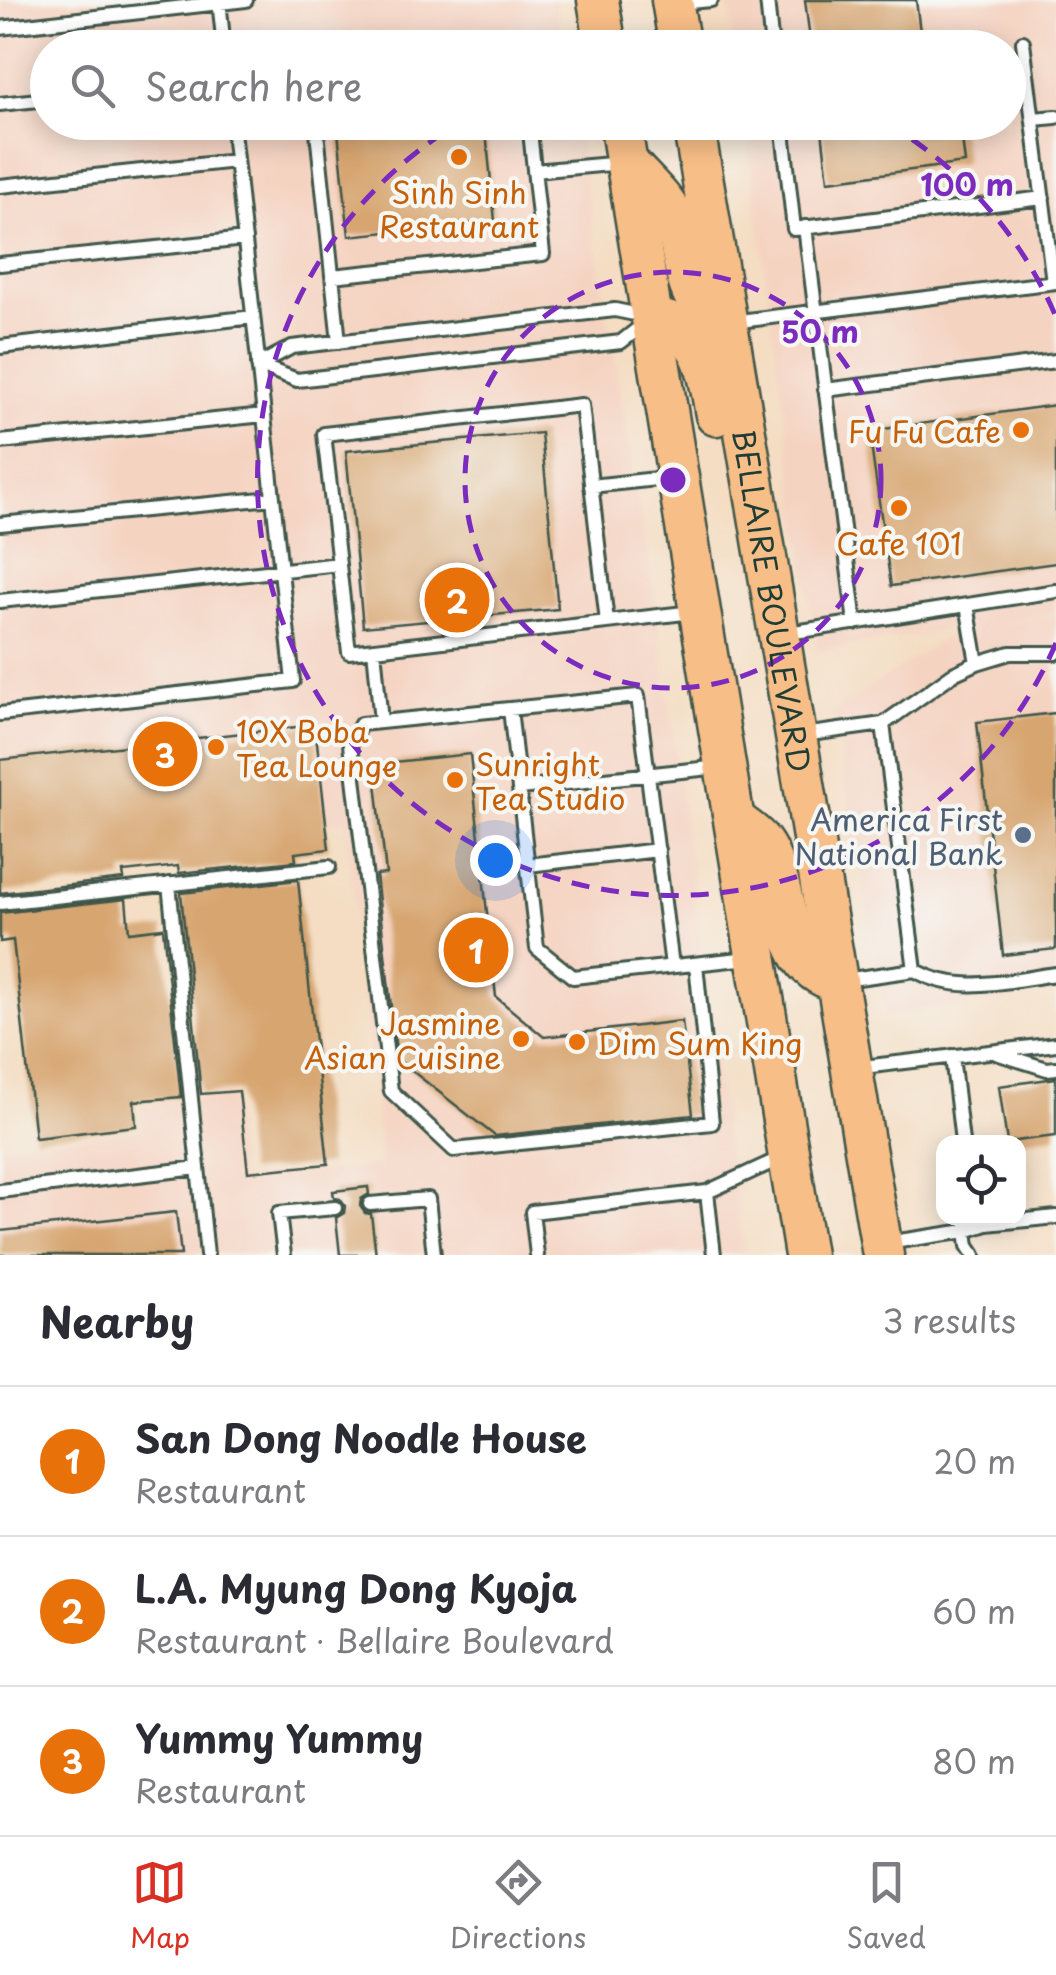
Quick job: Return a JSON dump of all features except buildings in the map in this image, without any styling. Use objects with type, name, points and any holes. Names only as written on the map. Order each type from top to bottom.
[{"type":"main road","points":[[598,0],[603,30]]},
{"type":"main road","points":[[682,30],[685,1]]},
{"type":"main road","points":[[623,140],[804,1255]]},
{"type":"main road","name":"BELLAIRE BOULEVARD","points":[[695,140],[882,1249]]},
{"type":"main road","points":[[627,162],[672,216],[688,284],[705,310],[726,323]]},
{"type":"main road","points":[[652,318],[673,322],[694,342],[708,368],[724,464],[760,518]]},
{"type":"main road","points":[[734,819],[761,842],[781,888],[799,958],[826,978],[837,981]]},
{"type":"lane","points":[[0,28],[246,0]]},
{"type":"lane","points":[[767,0],[770,30]]},
{"type":"lane","points":[[220,2],[222,30]]},
{"type":"lane","points":[[726,323],[1055,282],[1026,68]]},
{"type":"lane","points":[[0,104],[30,101]]},
{"type":"lane","points":[[1032,120],[1056,116]]},
{"type":"lane","points":[[0,714],[292,681],[234,140]]},
{"type":"lane","points":[[318,140],[339,342]]},
{"type":"lane","points":[[332,276],[543,254],[531,140]]},
{"type":"lane","points":[[784,140],[794,228],[1043,198]]},
{"type":"lane","points":[[0,186],[236,161]]},
{"type":"lane","points":[[534,171],[627,162]]},
{"type":"lane","points":[[805,227],[855,623]]},
{"type":"lane","points":[[0,264],[245,239]]},
{"type":"lane","points":[[258,364],[292,347],[615,310],[652,318]]},
{"type":"lane","points":[[0,347],[253,316]]},
{"type":"lane","points":[[258,364],[297,380],[373,372],[620,342],[652,318]]},
{"type":"lane","points":[[825,390],[1056,361]]},
{"type":"lane","points":[[607,622],[582,404],[324,434],[349,652],[607,622],[700,611]]},
{"type":"lane","points":[[0,442],[264,415]]},
{"type":"lane","points":[[591,486],[678,476]]},
{"type":"lane","points":[[0,524],[273,498]]},
{"type":"lane","points":[[0,601],[339,564]]},
{"type":"lane","points":[[779,635],[1056,591]]},
{"type":"lane","points":[[967,605],[977,663]]},
{"type":"lane","points":[[374,649],[381,722]]},
{"type":"lane","points":[[796,736],[882,724],[953,674],[977,663],[1010,653],[1056,653]]},
{"type":"lane","points":[[672,966],[638,696],[361,724],[350,744],[391,1091],[454,1150],[712,1123],[696,964]]},
{"type":"lane","points":[[510,709],[538,948],[573,977],[756,958]]},
{"type":"lane","points":[[882,724],[915,970]]},
{"type":"lane","points":[[519,788],[726,767]]},
{"type":"lane","points":[[528,865],[658,850]]},
{"type":"lane","points":[[0,903],[329,867]]},
{"type":"lane","points":[[168,884],[208,1255]]},
{"type":"lane","points":[[837,981],[915,970],[956,986],[1056,974]]},
{"type":"lane","points":[[852,1069],[1056,1044]]},
{"type":"lane","points":[[990,1052],[1047,1069],[1056,1068]]},
{"type":"lane","points":[[952,1056],[961,1135]]},
{"type":"lane","points":[[537,1255],[532,1212],[707,1192],[788,1155]]},
{"type":"lane","points":[[0,1190],[198,1168]]},
{"type":"lane","points":[[707,1192],[714,1255]]},
{"type":"lane","points":[[370,1204],[428,1199],[434,1255]]},
{"type":"lane","points":[[284,1255],[279,1213],[335,1208]]},
{"type":"lane","points":[[1026,1220],[1056,1217]]},
{"type":"lane","points":[[882,1249],[963,1225]]},
{"type":"lane","points":[[966,1225],[968,1246],[974,1255]]},
{"type":"shaded area","points":[[0,0],[555,0],[560,30],[30,30],[30,140],[579,140],[662,649],[724,1130],[745,1255],[0,1255],[0,1146],[142,1130],[140,1105],[231,1094],[240,1179],[382,1166],[345,821],[0,858]]},
{"type":"shaded area","points":[[728,0],[1056,0],[1056,613],[979,626],[1056,616],[1056,993],[886,1016],[833,712],[958,629],[817,651],[747,140],[1026,140],[1026,30],[732,30]]},
{"type":"place","name":"Sinh Sinh Restaurant","points":[[459,157]]},
{"type":"place","name":"Fu Fu Cafe","points":[[1021,430]]},
{"type":"place","name":"Cafe 101","points":[[899,508]]},
{"type":"place","name":"L.A. Myung Dong Kyoja","points":[[457,600]]},
{"type":"place","name":"10X Boba Tea Lounge","points":[[216,747]]},
{"type":"place","name":"Yummy Yummy","points":[[165,754]]},
{"type":"place","name":"Sunright Tea Studio","points":[[455,780]]},
{"type":"place","name":"America First National Bank","points":[[1023,835]]},
{"type":"place","name":"San Dong Noodle House","points":[[476,950]]},
{"type":"place","name":"Jasmine Asian Cuisine","points":[[521,1039]]},
{"type":"place","name":"Dim Sum King","points":[[577,1042]]}]
